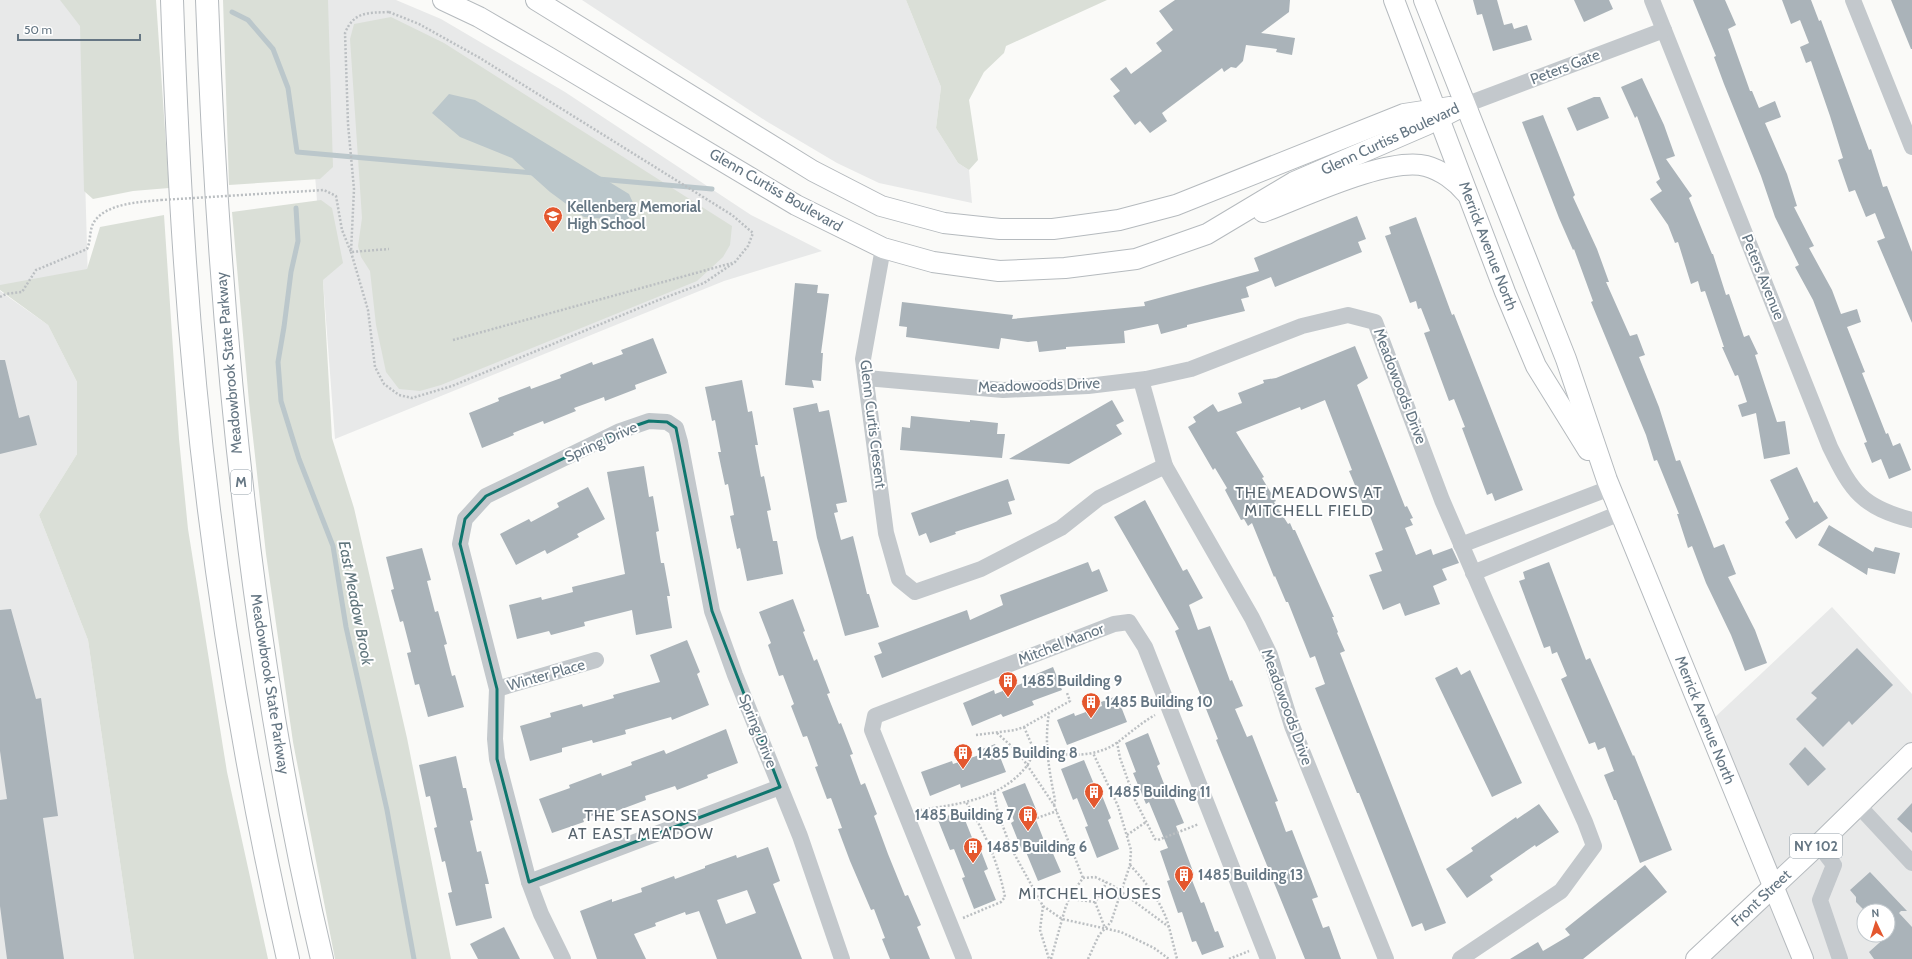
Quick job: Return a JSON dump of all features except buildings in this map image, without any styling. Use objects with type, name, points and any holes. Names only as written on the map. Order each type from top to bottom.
[{"type":"highway","name":"M","points":[[172,0],[185,263],[201,432],[218,572],[250,770],[288,959]]},
{"type":"highway","name":"Meadowbrook State Parkway","points":[[207,0],[222,292],[231,396],[252,574],[279,749],[307,898],[322,959]]},
{"type":"main road","name":"Glenn Curtiss Boulevard","points":[[443,0],[479,17],[548,56],[796,205],[883,248],[934,262],[999,271],[1065,268],[1136,259],[1207,234],[1294,182],[1437,114],[1466,105]]},
{"type":"main road","name":"Glenn Curtiss Boulevard","points":[[536,0],[813,171],[881,206],[944,223],[1000,229],[1053,229],[1119,220],[1176,205],[1404,114],[1437,114]]},
{"type":"main road","name":"Merrick Avenue North","points":[[1394,0],[1505,292],[1536,366],[1608,484]]},
{"type":"main road","name":"Merrick Avenue North","points":[[1424,0],[1566,359],[1608,484],[1803,959]]},
{"type":"main road","points":[[1207,234],[1348,179],[1382,168],[1404,164],[1426,166],[1446,175],[1459,185],[1469,197]]},
{"type":"main road","name":"Front Street","points":[[1696,959],[1912,753]]},
{"type":"street","name":"Peters Avenue","points":[[1652,0],[1828,440],[1846,480],[1864,500],[1889,514],[1912,520]]},
{"type":"street","points":[[1853,0],[1912,147]]},
{"type":"street","name":"Peters Gate","points":[[1466,105],[1664,30]]},
{"type":"street","name":"Glenn Curtis Cresent","points":[[883,248],[863,359],[886,533],[899,579],[915,592],[981,569],[1061,528],[1098,498],[1165,466]]},
{"type":"street","name":"Meadowoods Drive","points":[[866,378],[1003,390],[1088,386],[1141,380],[1191,369],[1302,326],[1348,315],[1375,322],[1442,500],[1473,573],[1585,822],[1594,846],[1561,891],[1460,959]]},
{"type":"street","name":"Meadowoods Drive","points":[[1141,380],[1165,466],[1248,611],[1270,656],[1292,726],[1386,959]]},
{"type":"street","name":"Spring Drive","points":[[563,959],[541,914],[530,882],[497,759],[495,738],[497,689],[460,544],[465,519],[486,496],[620,430],[649,421],[667,422],[676,428],[680,442],[712,611],[800,836],[842,959]]},
{"type":"street","points":[[1461,545],[1608,484]]},
{"type":"street","points":[[1473,573],[1620,513]]},
{"type":"street","name":"Mitchel Manor","points":[[964,959],[872,730],[875,716],[1114,624],[1128,622],[1145,647],[1268,959]]},
{"type":"street","name":"Winter Place","points":[[497,689],[596,660]]},
{"type":"street","points":[[530,882],[780,787]]},
{"type":"street","points":[[1858,805],[1912,863]]},
{"type":"street","points":[[1818,844],[1834,865],[1820,900],[1840,959]]},
{"type":"path","points":[[0,297],[6,294],[22,292],[36,270],[87,249],[90,242],[92,223],[99,215],[112,208],[161,200],[324,190],[336,196],[342,230],[351,252],[368,310],[375,366],[384,384],[399,395],[412,398],[452,386],[704,283],[735,262],[748,246],[753,232],[732,215],[480,58],[418,24],[389,12],[362,14],[349,23],[345,33],[348,124],[354,189],[351,252]]},
{"type":"path","points":[[351,252],[389,249]]},
{"type":"path","points":[[453,340],[735,262]]},
{"type":"path","points":[[976,735],[998,733],[1024,727],[1070,701],[1067,692]]},
{"type":"path","points":[[1034,750],[1083,755],[1093,753],[1117,742],[1140,723],[1169,708]]},
{"type":"path","points":[[1049,713],[1046,730],[1047,752],[1055,800],[1054,805]]},
{"type":"path","points":[[1024,727],[1034,750]]},
{"type":"path","points":[[998,733],[1019,753],[1026,766],[1054,805],[1083,878]]},
{"type":"path","points":[[1117,742],[1134,800],[1153,837],[1158,840],[1213,819]]},
{"type":"path","points":[[906,814],[916,810],[966,802],[994,793],[1026,766],[1034,750]]},
{"type":"path","points":[[1088,959],[1093,947],[1105,928],[1111,922],[1130,865],[1131,850],[1118,806],[1093,753]]},
{"type":"path","points":[[994,793],[998,812],[1011,848],[1043,906],[1062,919],[1105,928],[1137,939],[1169,959]]},
{"type":"path","points":[[949,923],[1001,902],[1005,897],[992,849],[979,823],[966,802]]},
{"type":"path","points":[[1037,818],[1056,811]]},
{"type":"path","points":[[1127,835],[1146,822]]},
{"type":"path","points":[[1130,865],[1151,891],[1166,918],[1177,959]]},
{"type":"path","points":[[1050,959],[1070,896],[1083,878],[1095,877],[1106,882],[1169,927]]},
{"type":"path","points":[[1095,902],[1103,891],[1106,882]]},
{"type":"path","points":[[1070,896],[1078,900],[1095,902]]},
{"type":"path","points":[[1095,902],[1105,928]]},
{"type":"path","points":[[1043,906],[1040,930],[1050,959]]},
{"type":"path","points":[[1229,959],[1253,950]]},
{"type":"highlighted area","points":[[649,421],[667,422],[676,428],[712,611],[780,787],[529,882],[497,759],[497,689],[460,544],[465,519],[486,496],[620,431]]},
{"type":"shaded area","points":[[0,0],[80,0],[88,282],[0,286]]},
{"type":"shaded area","points":[[60,0],[156,0],[169,188],[133,191],[93,199],[84,191],[80,26]]},
{"type":"shaded area","points":[[223,0],[328,0],[333,167],[320,179],[229,185]]},
{"type":"shaded area","name":"Kellenberg Memorial High School","points":[[324,0],[396,0],[441,19],[565,92],[751,215],[822,251],[724,281],[335,439],[303,16]]},
{"type":"shaded area","points":[[582,0],[906,0],[941,87],[936,128],[958,163],[969,170],[972,203],[879,183],[837,163],[766,121]]},
{"type":"shaded area","points":[[906,0],[1107,0],[1006,46],[1004,53],[984,72],[969,100],[978,160],[969,170],[958,163],[936,128],[941,87]]},
{"type":"shaded area","name":"Kellenberg Memorial High School","points":[[391,17],[444,43],[732,226],[730,245],[723,257],[697,281],[441,385],[420,391],[399,389],[386,372],[376,325],[370,271],[361,257],[358,246],[362,218],[350,39],[354,24]]},
{"type":"shaded area","points":[[449,94],[475,100],[629,194],[635,207],[627,221],[584,217],[550,192],[512,158],[460,137],[432,113]]},
{"type":"shaded area","points":[[321,200],[332,208],[343,263],[323,280],[332,438],[354,508],[407,738],[451,959],[335,959],[293,742],[266,554],[249,402],[232,212]]},
{"type":"shaded area","points":[[164,215],[179,439],[188,529],[227,772],[268,959],[134,959],[88,640],[39,515],[77,454],[77,382],[48,325],[0,290],[0,285],[87,269],[100,227]]},
{"type":"shaded area","points":[[0,291],[48,325],[77,382],[77,454],[39,515],[88,640],[134,959],[0,959]]},
{"type":"shaded area","points":[[1832,607],[1912,694],[1912,959],[1685,959],[1776,879],[1714,718]]},
{"type":"waterway","points":[[232,12],[248,20],[273,49],[288,88],[297,152],[534,173]]},
{"type":"waterway","points":[[598,179],[712,189]]},
{"type":"waterway","name":"East Meadow Brook","points":[[296,208],[298,241],[291,272],[278,362],[281,401],[299,459],[333,546],[346,627],[387,810],[414,959]]},
{"type":"place","name":"Kellenberg Memorial High School","points":[[553,233]]},
{"type":"place","name":"1485 Building 9","points":[[1008,698]]},
{"type":"place","name":"1485 Building 10","points":[[1091,719]]},
{"type":"place","name":"1485 Building 8","points":[[963,770]]},
{"type":"place","name":"1485 Building 11","points":[[1094,809]]},
{"type":"place","name":"1485 Building 7","points":[[1028,832]]},
{"type":"place","name":"1485 Building 6","points":[[973,864]]},
{"type":"place","name":"1485 Building 13","points":[[1184,892]]},
{"type":"district","name":"THE MEADOWS AT MITCHELL FIELD","points":[[1309,501]]},
{"type":"district","name":"THE SEASONS AT EAST MEADOW","points":[[641,824]]},
{"type":"district","name":"MITCHEL HOUSES","points":[[1090,893]]}]
